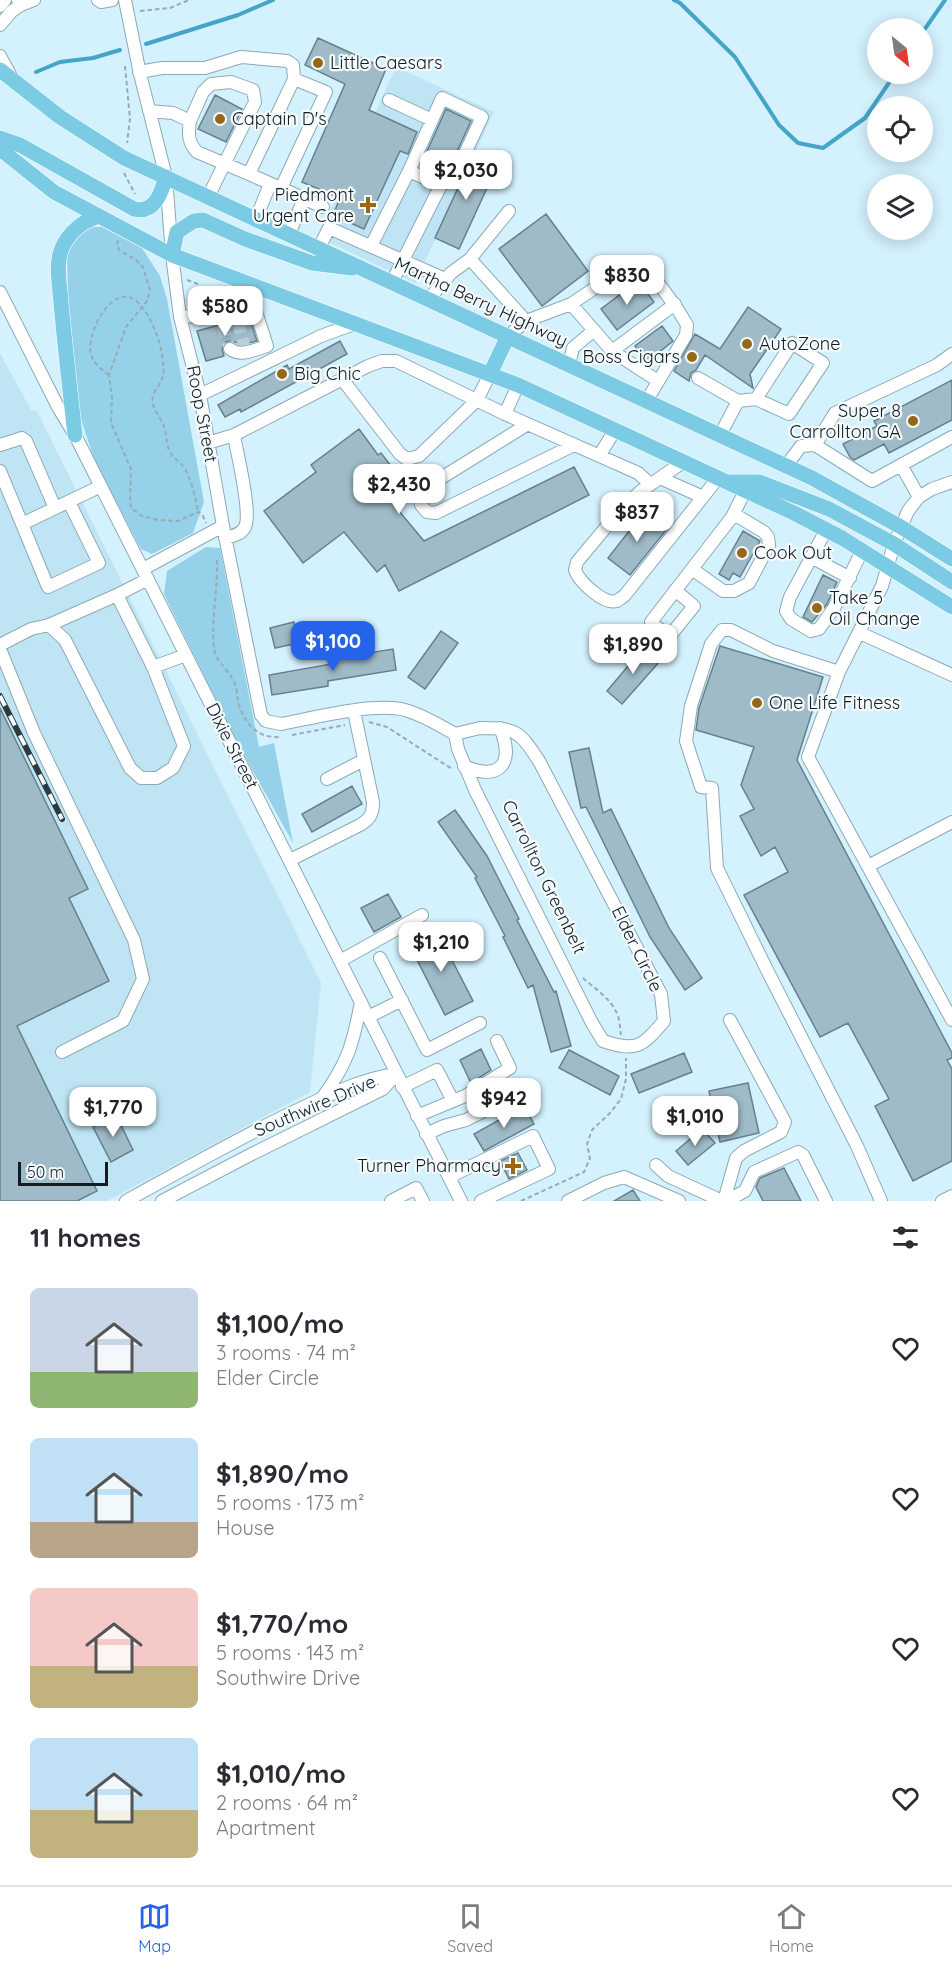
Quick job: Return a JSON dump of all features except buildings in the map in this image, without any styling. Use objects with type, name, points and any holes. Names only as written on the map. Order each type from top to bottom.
[{"type":"main road","name":"Martha Berry Highway","points":[[0,70],[60,117],[124,158],[647,400],[842,493],[952,559]]},
{"type":"main road","points":[[0,138],[20,146],[134,209],[145,209],[154,204],[160,195],[166,177]]},
{"type":"main road","points":[[0,149],[54,192],[172,255],[518,385],[826,530],[952,607]]},
{"type":"main road","points":[[75,435],[64,346],[59,266],[62,248],[73,231],[87,220],[99,216]]},
{"type":"main road","points":[[172,255],[177,232],[194,221],[203,220],[245,239],[312,263],[364,269]]},
{"type":"main road","points":[[490,374],[508,336]]},
{"type":"main road","points":[[722,480],[759,482],[829,509],[894,544],[952,582]]},
{"type":"street","points":[[0,6],[5,0]]},
{"type":"street","points":[[0,25],[20,2],[34,0]]},
{"type":"street","points":[[98,0],[101,2],[112,0]]},
{"type":"street","name":"Roop Street","points":[[125,0],[139,72],[166,177],[180,317],[200,395],[258,708],[266,721],[281,724],[354,711]]},
{"type":"street","points":[[0,56],[14,81]]},
{"type":"street","points":[[139,72],[162,68],[205,68],[241,57],[287,61],[293,65],[294,78],[249,174]]},
{"type":"street","points":[[256,219],[326,92],[294,78]]},
{"type":"street","points":[[208,197],[225,165],[255,102],[253,90],[231,82],[211,84],[203,92],[190,121],[188,132],[190,145],[207,157],[225,165],[249,174],[323,207]]},
{"type":"street","points":[[370,246],[409,171],[442,98],[482,117],[453,179],[441,185],[392,282]]},
{"type":"street","points":[[388,100],[432,120]]},
{"type":"street","points":[[149,111],[173,113],[190,121]]},
{"type":"street","points":[[409,171],[441,185]]},
{"type":"street","points":[[289,234],[304,199]]},
{"type":"street","points":[[429,299],[445,279],[470,259],[509,211]]},
{"type":"street","points":[[320,248],[329,228],[445,279]]},
{"type":"street","points":[[470,259],[526,321]]},
{"type":"street","points":[[508,336],[526,321],[571,304],[625,268],[638,264],[648,269],[675,304],[687,325],[686,335],[647,400]]},
{"type":"street","points":[[250,308],[253,286]]},
{"type":"street","name":"Dixie Street","points":[[0,292],[57,406],[101,486],[461,1201]]},
{"type":"street","points":[[571,304],[612,351],[658,381]]},
{"type":"street","points":[[612,351],[675,304]]},
{"type":"street","points":[[180,317],[221,320],[237,316],[250,308]]},
{"type":"street","points":[[250,308],[256,312],[267,346],[275,358]]},
{"type":"street","points":[[200,395],[321,336],[354,324]]},
{"type":"street","points":[[569,364],[573,348],[594,330]]},
{"type":"street","points":[[698,378],[738,401],[756,399],[789,414],[823,363],[792,343],[756,399]]},
{"type":"street","points":[[230,349],[236,353],[245,349],[267,346]]},
{"type":"street","points":[[245,349],[253,369]]},
{"type":"street","points":[[815,445],[835,413],[937,365],[952,354]]},
{"type":"street","points":[[208,443],[234,435],[368,366],[396,360],[505,414],[598,456],[655,481],[703,497]]},
{"type":"street","points":[[342,379],[400,454],[407,459],[419,456],[477,400],[490,374]]},
{"type":"street","points":[[505,414],[518,385]]},
{"type":"street","points":[[720,435],[738,401]]},
{"type":"street","points":[[528,424],[438,480],[420,497],[421,505],[427,512],[436,513],[574,445]]},
{"type":"street","points":[[598,456],[615,430]]},
{"type":"street","points":[[62,1052],[123,1021],[143,979],[134,940],[34,733],[0,647],[31,628],[49,625],[117,595],[145,574],[224,532],[239,534],[244,528],[248,514],[234,435]]},
{"type":"street","points":[[786,466],[801,446],[815,445],[872,481],[952,437]]},
{"type":"street","points":[[0,445],[22,438],[26,441],[55,508]]},
{"type":"street","points":[[683,462],[622,508],[577,562],[575,570],[588,588],[609,601],[617,601],[625,596],[703,497],[722,480]]},
{"type":"street","points":[[901,465],[919,497]]},
{"type":"street","points":[[0,471],[48,587],[99,562],[69,502]]},
{"type":"street","points":[[952,482],[932,489],[919,497],[908,511],[894,544],[882,586],[839,672],[808,757],[952,1020]]},
{"type":"street","points":[[22,524],[101,486]]},
{"type":"street","points":[[675,590],[734,514],[745,491]]},
{"type":"street","points":[[692,569],[723,591],[742,589],[749,583],[769,546],[768,537],[764,532],[734,514]]},
{"type":"street","points":[[826,530],[790,597],[786,611],[791,619],[812,631],[819,629],[834,608],[862,551]]},
{"type":"street","points":[[811,557],[850,578]]},
{"type":"street","points":[[49,625],[65,640],[130,768],[141,778],[157,778],[173,768],[184,747],[153,667],[117,595]]},
{"type":"street","points":[[839,672],[773,651],[730,630],[722,630],[711,644],[691,705],[686,741],[701,787],[712,788],[717,868],[857,1146],[881,1201]]},
{"type":"street","points":[[860,633],[952,675]]},
{"type":"street","points":[[153,667],[186,655]]},
{"type":"street","points":[[290,860],[369,819],[373,812],[373,802],[354,711],[383,707],[404,710],[423,716],[455,734],[480,728],[500,728],[507,749],[505,763],[492,772],[483,772],[464,766]]},
{"type":"street","name":"Elder Circle","points":[[500,728],[516,732],[525,740],[539,761],[661,994],[664,1021],[646,1042],[624,1048]]},
{"type":"street","points":[[455,734],[464,766],[592,1023],[603,1041],[624,1048]]},
{"type":"street","points":[[327,779],[364,760]]},
{"type":"street","points":[[868,866],[952,822]]},
{"type":"street","points":[[340,961],[422,915]]},
{"type":"street","points":[[380,958],[428,1050],[480,1023]]},
{"type":"street","points":[[368,1017],[402,1000]]},
{"type":"street","points":[[322,1098],[347,1060],[361,1002]]},
{"type":"street","points":[[724,1201],[736,1158],[744,1151],[781,1132],[785,1122],[730,1020]]},
{"type":"street","points":[[417,1116],[484,1086],[510,1068],[497,1041]]},
{"type":"street","points":[[402,1087],[437,1070],[453,1101]]},
{"type":"street","name":"Southwire Drive","points":[[126,1201],[240,1138],[322,1098],[376,1077],[396,1074]]},
{"type":"street","name":"Southwire Drive","points":[[167,1199],[383,1089],[396,1074]]},
{"type":"street","points":[[426,1134],[466,1120],[520,1093]]},
{"type":"street","points":[[449,1177],[532,1136],[549,1168],[481,1201]]},
{"type":"street","points":[[240,1138],[250,1155]]},
{"type":"street","points":[[656,1165],[668,1176],[724,1201],[745,1191],[754,1172],[798,1152],[803,1155],[826,1201]]},
{"type":"street","points":[[568,1201],[604,1183],[624,1177],[679,1201]]},
{"type":"street","points":[[163,1181],[167,1199]]},
{"type":"street","points":[[391,1201],[416,1188],[423,1201]]},
{"type":"street","points":[[942,1201],[952,1196]]},
{"type":"path","points":[[135,12],[170,8],[189,0]]},
{"type":"path","points":[[125,57],[130,124],[127,143]]},
{"type":"path","points":[[123,167],[124,175],[136,197]]},
{"type":"path","points":[[109,375],[94,362],[90,353],[91,339],[104,310],[114,300],[122,296],[132,298],[147,314],[159,340],[163,369],[162,378],[152,396],[153,405],[165,430],[168,450],[186,472],[198,513]]},
{"type":"path","name":"Carrollton Greenbelt","points":[[521,1201],[577,1176],[589,1165],[588,1137],[621,1099],[627,1062],[618,1018],[609,1001],[582,977]]},
{"type":"shaded area","points":[[396,67],[494,112],[415,283],[318,237]]},
{"type":"shaded area","points":[[102,227],[142,248],[160,276],[167,299],[204,502],[193,533],[152,554],[141,549],[94,459],[80,416],[69,354],[67,250],[82,230]]},
{"type":"shaded area","points":[[0,353],[31,410],[37,411],[321,983],[310,1092],[107,1201],[0,1201]]},
{"type":"shaded area","points":[[206,547],[220,548],[259,747],[274,743],[293,843],[233,735],[164,594],[167,571]]},
{"type":"waterway","points":[[146,44],[238,15],[273,0]]},
{"type":"waterway","points":[[674,0],[680,3],[735,57],[779,125],[798,143],[823,148],[865,118],[888,84]]},
{"type":"waterway","points":[[932,18],[945,0]]},
{"type":"waterway","points":[[36,72],[60,62],[93,58],[120,50]]},
{"type":"tunnel","points":[[238,321],[244,345]]},
{"type":"tunnel","points":[[222,325],[230,349]]},
{"type":"railway","points":[[0,696],[62,819]]},
{"type":"place","name":"Little Caesars","points":[[318,63]]},
{"type":"place","name":"Captain D's","points":[[220,119]]},
{"type":"place","name":"Piedmont Urgent Care","points":[[368,205]]},
{"type":"place","name":"AutoZone","points":[[747,344]]},
{"type":"place","name":"Boss Cigars","points":[[692,357]]},
{"type":"place","name":"Big Chic","points":[[282,374]]},
{"type":"place","name":"Super 8 Carrollton GA","points":[[913,421]]},
{"type":"place","name":"Cook Out","points":[[742,553]]},
{"type":"place","name":"Take 5 Oil Change","points":[[817,608]]},
{"type":"place","name":"One Life Fitness","points":[[757,703]]},
{"type":"place","name":"Turner Pharmacy","points":[[513,1166]]}]
